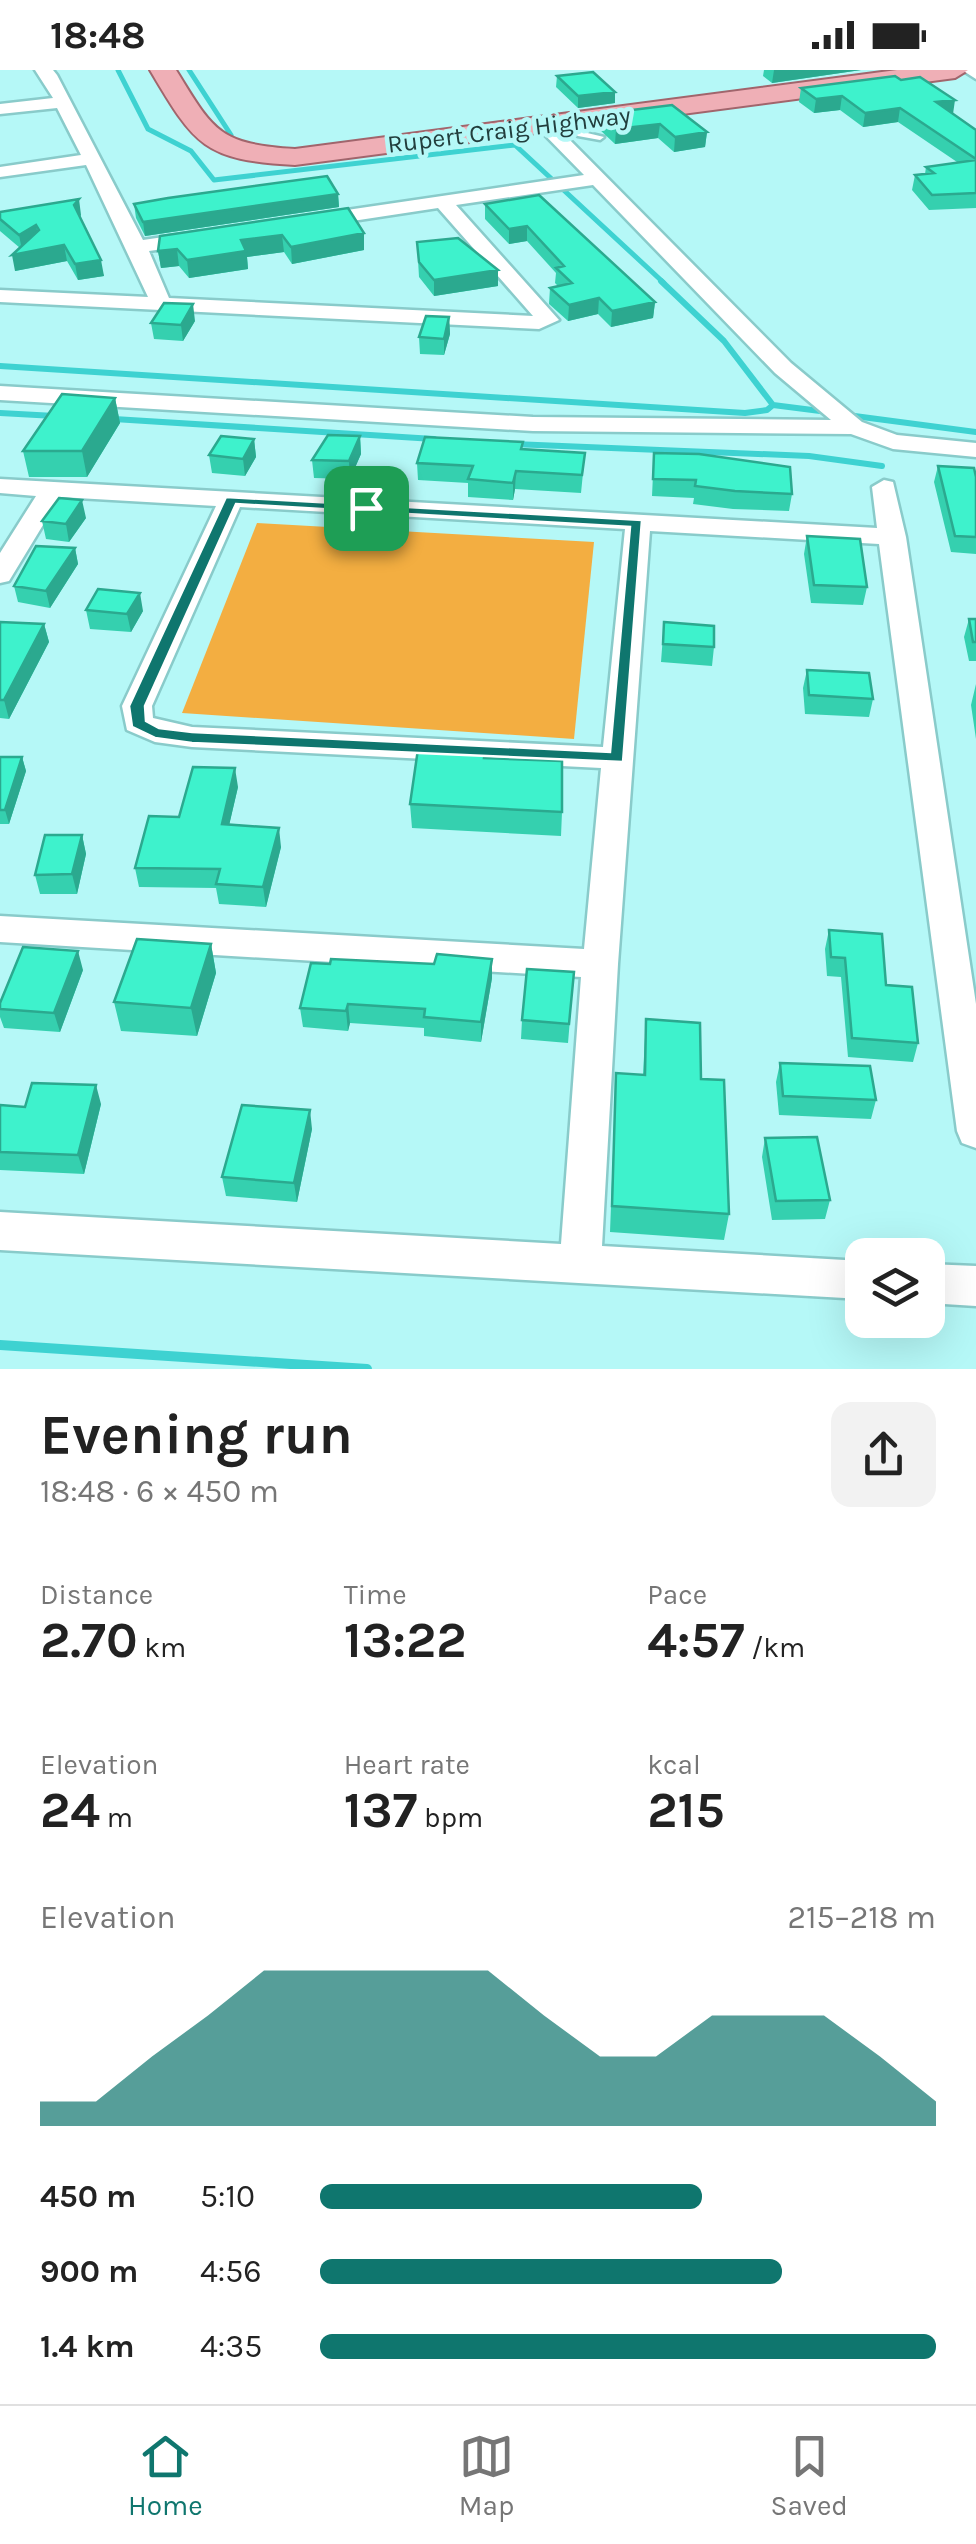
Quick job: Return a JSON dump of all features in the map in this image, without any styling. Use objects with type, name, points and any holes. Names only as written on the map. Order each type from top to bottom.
[{"type":"main road","name":"Rupert Craig Highway","points":[[163,70],[196,125],[216,146],[254,155],[295,156],[553,123],[629,119],[954,70]]},
{"type":"street","points":[[42,70],[50,75],[160,302]]},
{"type":"street","points":[[0,109],[63,102]]},
{"type":"street","points":[[553,123],[597,179],[784,368],[854,427],[893,442],[976,450]]},
{"type":"street","points":[[0,172],[92,159]]},
{"type":"street","points":[[290,225],[597,179]]},
{"type":"street","points":[[0,296],[548,320],[443,202]]},
{"type":"street","points":[[137,248],[214,236]]},
{"type":"street","points":[[0,393],[384,418],[760,429],[854,427]]},
{"type":"street","points":[[0,486],[893,537]]},
{"type":"street","points":[[884,487],[976,1131]]},
{"type":"street","points":[[0,576],[52,490]]},
{"type":"street","points":[[231,500],[137,706],[138,724],[155,732],[192,738],[618,758]]},
{"type":"street","points":[[580,1266],[600,964],[638,523]]},
{"type":"street","points":[[0,928],[600,964]]},
{"type":"street","points":[[0,1230],[845,1279]]},
{"type":"street","points":[[945,1285],[976,1286]]},
{"type":"lane","points":[[553,123],[600,137]]},
{"type":"shaded area","points":[[257,523],[594,542],[574,739],[182,713]]},
{"type":"building","points":[[593,72],[615,92],[578,96],[557,76]]},
{"type":"building","points":[[895,76],[901,80],[920,77],[955,100],[936,102],[976,130],[976,159],[900,108],[865,113],[842,96],[816,99],[801,88]]},
{"type":"building","points":[[672,105],[707,132],[675,137],[660,124],[616,129],[600,114]]},
{"type":"building","points":[[976,160],[976,193],[932,195],[915,175],[934,173],[926,167]]},
{"type":"building","points":[[327,176],[338,194],[143,222],[134,204],[168,198]]},
{"type":"building","points":[[539,195],[655,302],[612,311],[599,298],[569,305],[550,288],[572,283],[556,268],[564,266],[527,226],[509,229],[485,204]]},
{"type":"building","points":[[79,199],[74,205],[101,260],[75,264],[64,245],[12,255],[39,230],[36,225],[19,235],[0,219],[0,212]]},
{"type":"building","points":[[348,208],[364,233],[291,247],[282,235],[241,240],[246,251],[187,260],[177,249],[158,251],[160,236]]},
{"type":"building","points":[[458,238],[498,270],[434,280],[419,262],[417,242]]},
{"type":"building","points":[[164,303],[193,304],[181,325],[151,323]]},
{"type":"building","points":[[426,316],[449,317],[444,339],[419,337]]},
{"type":"building","points":[[62,394],[115,398],[82,451],[23,451]]},
{"type":"building","points":[[328,435],[360,436],[349,461],[312,460]]},
{"type":"building","points":[[221,436],[254,439],[243,459],[209,455]]},
{"type":"building","points":[[425,437],[523,442],[521,449],[585,453],[582,475],[516,471],[513,483],[468,479],[473,466],[417,463]]},
{"type":"building","points":[[654,453],[699,454],[790,467],[792,494],[695,486],[696,480],[653,479]]},
{"type":"building","points":[[938,466],[974,468],[976,537],[955,536]]},
{"type":"building","points":[[59,498],[82,500],[66,524],[42,521]]},
{"type":"building","points":[[807,536],[860,539],[867,587],[814,585]]},
{"type":"building","points":[[36,546],[75,548],[46,591],[14,586]]},
{"type":"building","points":[[98,589],[140,593],[127,614],[86,610]]},
{"type":"building","points":[[969,619],[976,619],[976,642],[973,642]]},
{"type":"building","points":[[0,622],[44,624],[4,700],[0,700]]},
{"type":"building","points":[[664,622],[714,626],[714,647],[663,644]]},
{"type":"building","points":[[807,670],[869,673],[873,699],[809,695]]},
{"type":"building","points":[[418,749],[485,752],[484,758],[562,761],[562,812],[410,804]]},
{"type":"building","points":[[0,757],[22,757],[5,810],[0,810]]},
{"type":"building","points":[[193,767],[235,768],[222,824],[279,828],[263,887],[216,884],[220,869],[135,868],[149,816],[179,817]]},
{"type":"building","points":[[45,835],[82,835],[72,874],[35,875]]},
{"type":"building","points":[[829,930],[882,934],[886,985],[912,987],[918,1043],[852,1038],[845,958],[831,957]]},
{"type":"building","points":[[137,939],[211,944],[191,1008],[114,1002]]},
{"type":"building","points":[[23,947],[78,951],[54,1013],[0,1009]]},
{"type":"building","points":[[437,954],[492,959],[481,1022],[424,1017],[425,1009],[348,1004],[346,1011],[300,1008],[311,963],[330,964],[331,959],[434,964]]},
{"type":"building","points":[[527,969],[574,972],[569,1024],[522,1020]]},
{"type":"building","points":[[646,1019],[700,1023],[701,1079],[724,1080],[729,1214],[612,1206],[616,1073],[645,1075]]},
{"type":"building","points":[[780,1063],[870,1066],[876,1100],[783,1096]]},
{"type":"building","points":[[32,1083],[96,1085],[78,1155],[0,1152],[0,1105],[25,1107]]},
{"type":"building","points":[[242,1105],[310,1110],[294,1183],[222,1177]]},
{"type":"building","points":[[817,1137],[830,1200],[776,1201],[765,1138]]},
{"type":"waterway","points":[[118,70],[148,129],[191,151],[214,180],[515,145],[664,283]]},
{"type":"waterway","points":[[189,70],[231,135]]},
{"type":"waterway","points":[[661,281],[724,341],[773,405]]},
{"type":"waterway","points":[[0,366],[745,413],[767,410],[773,405]]},
{"type":"waterway","points":[[773,405],[828,412]]},
{"type":"waterway","points":[[0,413],[55,416]]},
{"type":"waterway","points":[[847,415],[976,432]]},
{"type":"waterway","points":[[114,419],[434,439]]},
{"type":"waterway","points":[[513,444],[809,456],[882,466]]},
{"type":"waterway","points":[[0,1345],[367,1369]]},
{"type":"route","points":[[231,500],[366,508],[638,523],[618,758],[192,738],[155,732],[138,724],[137,706],[231,500]]}]
